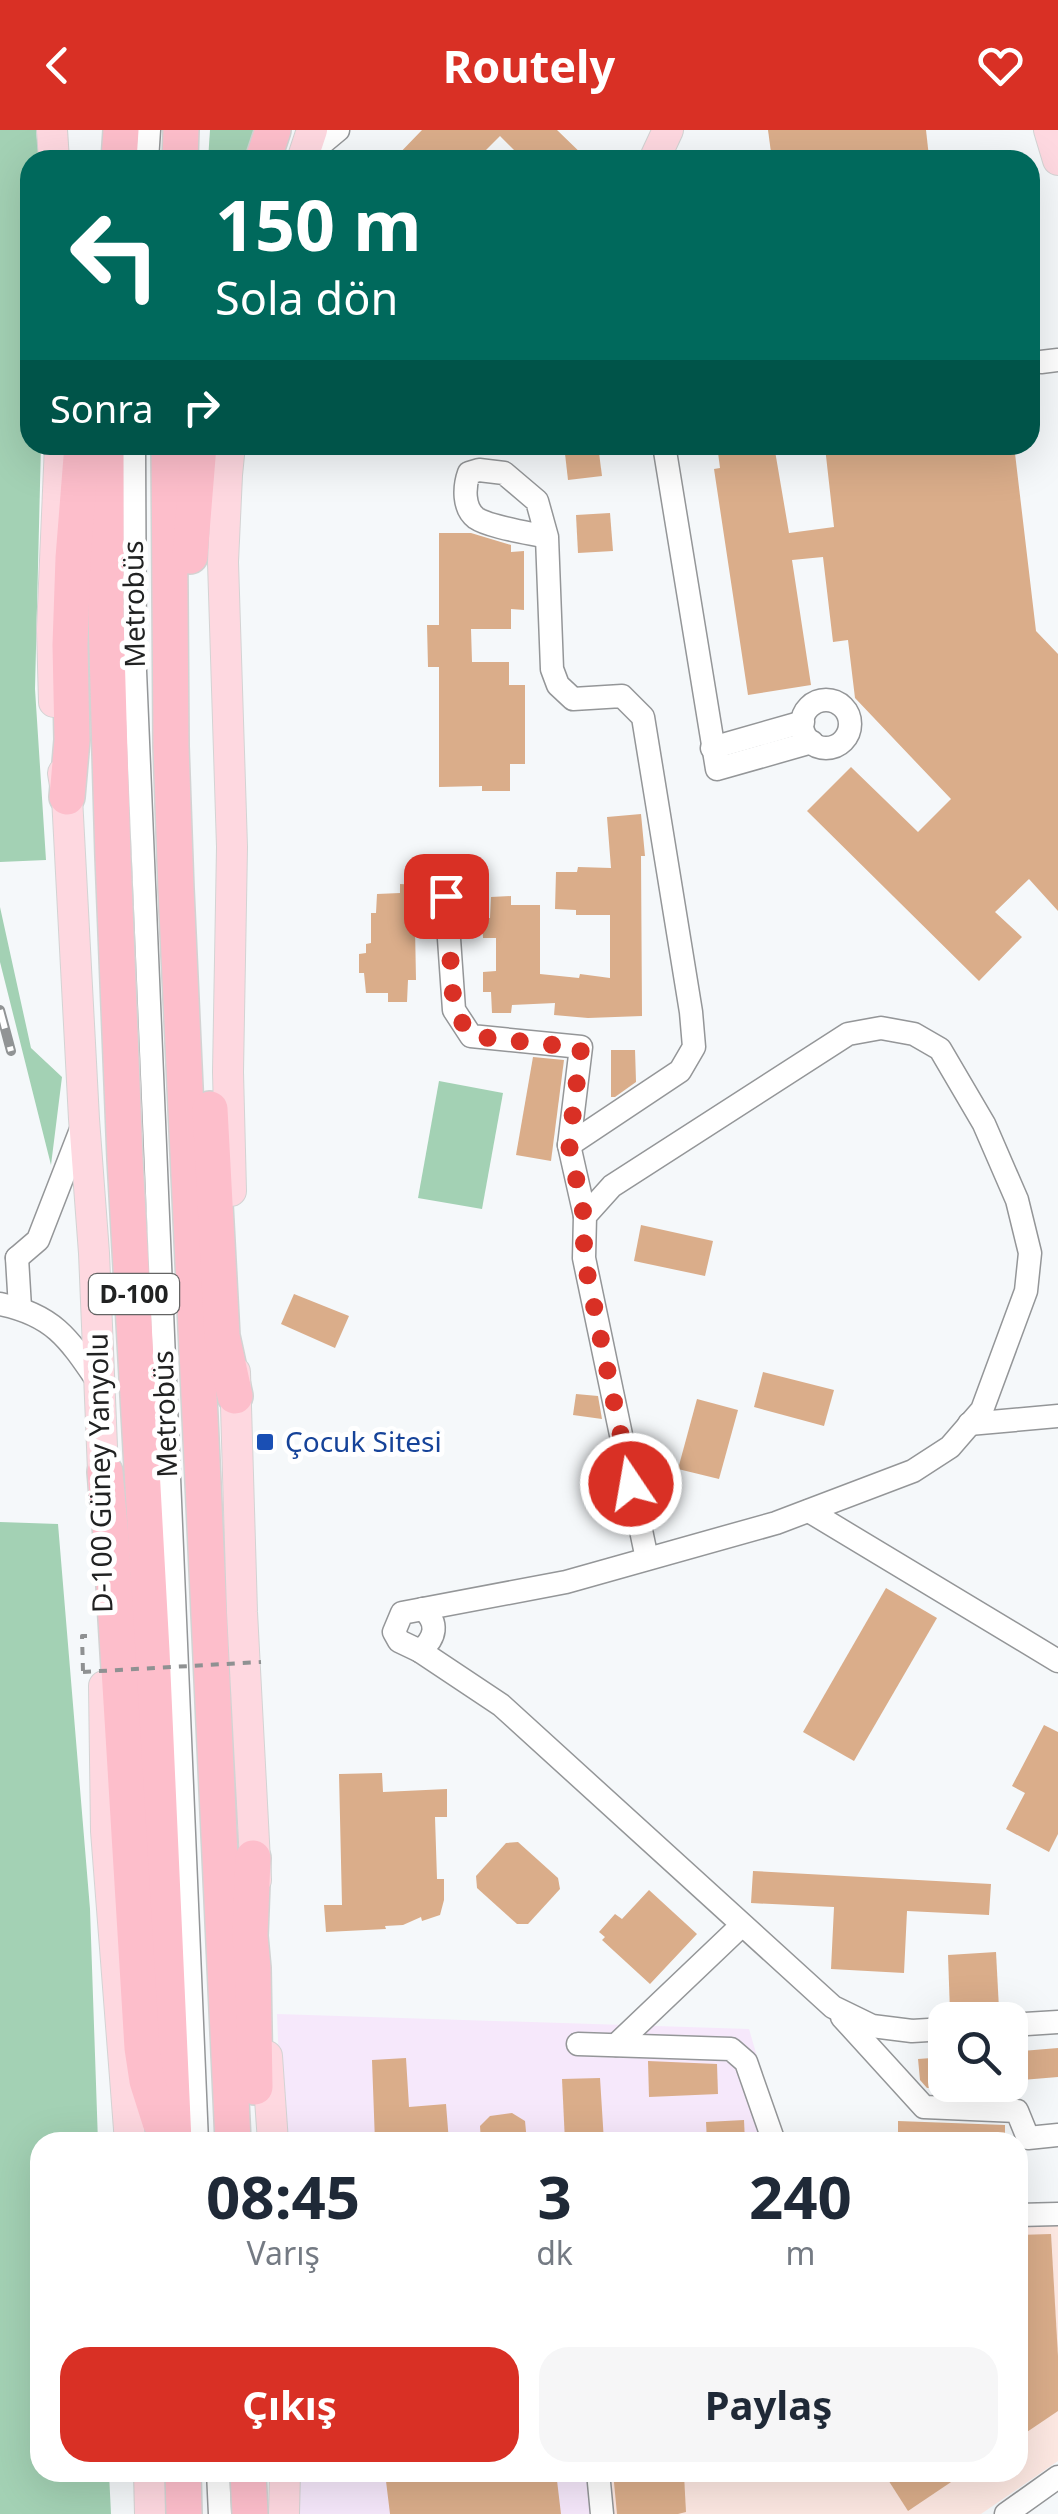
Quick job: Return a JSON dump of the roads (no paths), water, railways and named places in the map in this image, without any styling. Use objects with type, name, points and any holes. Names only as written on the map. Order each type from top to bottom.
[{"type":"highway","points":[[67,797],[72,740],[73,558],[81,455]]},
{"type":"highway","name":"D-100","points":[[106,455],[106,636],[114,876],[153,1671],[171,2132]]},
{"type":"highway","name":"D-100","points":[[170,455],[171,746],[176,889],[234,2132]]},
{"type":"highway","points":[[171,746],[198,455]]},
{"type":"highway","points":[[176,889],[195,954],[200,993],[213,1143],[222,1336],[235,1396]]},
{"type":"highway","points":[[105,1472],[142,2048],[147,2081],[166,2132]]},
{"type":"highway","points":[[253,1858],[250,1936],[254,1968],[256,2132]]},
{"type":"highway","points":[[184,2482],[184,2514]]},
{"type":"highway","points":[[248,2482],[250,2514]]},
{"type":"main road","points":[[1048,130],[1058,160]]},
{"type":"main road","name":"D-100 Güney Yanyolu","points":[[60,455],[52,630],[54,705],[67,797],[94,1252],[105,1472],[102,1633],[106,1831],[129,2132]]},
{"type":"main road","points":[[229,455],[223,562],[232,847],[228,1072],[235,1396],[253,1858],[261,1925],[272,2132]]},
{"type":"main road","points":[[149,2482],[150,2514]]},
{"type":"main road","points":[[284,2514],[285,2482]]},
{"type":"street","points":[[314,150],[338,130]]},
{"type":"street","name":"Metrobüs","points":[[134,455],[135,671],[197,2132]]},
{"type":"street","points":[[666,455],[717,769],[807,732]]},
{"type":"street","points":[[547,537],[552,669],[558,685],[573,699],[622,696],[643,717],[692,1012],[694,1047],[680,1071],[569,1145]]},
{"type":"street","points":[[446,896],[454,1010],[471,1036],[581,1048],[569,1145],[584,1216],[584,1258],[647,1559]]},
{"type":"street","points":[[584,1216],[612,1186],[848,1034],[881,1028],[914,1034],[940,1048],[984,1124],[1018,1200],[1030,1253],[1026,1292],[982,1410],[950,1447],[913,1471],[776,1524],[566,1582],[402,1612],[394,1632],[399,1642],[420,1651],[501,1705],[833,2007],[924,2108],[1017,2111],[1026,2132]]},
{"type":"street","points":[[84,1119],[38,1240],[8,1256],[10,1306],[44,1318],[65,1336],[99,1384]]},
{"type":"street","points":[[969,1424],[1058,1416]]},
{"type":"street","points":[[809,1511],[1058,1661]]},
{"type":"street","points":[[420,1651],[433,1638],[434,1630],[431,1616],[424,1609]]},
{"type":"street","points":[[616,2045],[742,1924]]},
{"type":"street","points":[[833,2007],[872,2026],[928,2030]]},
{"type":"street","points":[[1028,2024],[1058,2022]]},
{"type":"street","points":[[578,2044],[731,2048],[746,2062],[770,2132]]},
{"type":"street","points":[[1028,2138],[1058,2135]]},
{"type":"street","points":[[1028,2215],[1058,2214]]},
{"type":"street","points":[[1006,2514],[1058,2477]]},
{"type":"street","points":[[198,2482],[199,2514]]},
{"type":"street","points":[[218,2482],[220,2514]]},
{"type":"street","points":[[599,2482],[602,2514]]},
{"type":"railway","points":[[0,1010],[11,1051]]},
{"type":"place","name":"Çocuk Sitesi","points":[[265,1442]]}]
